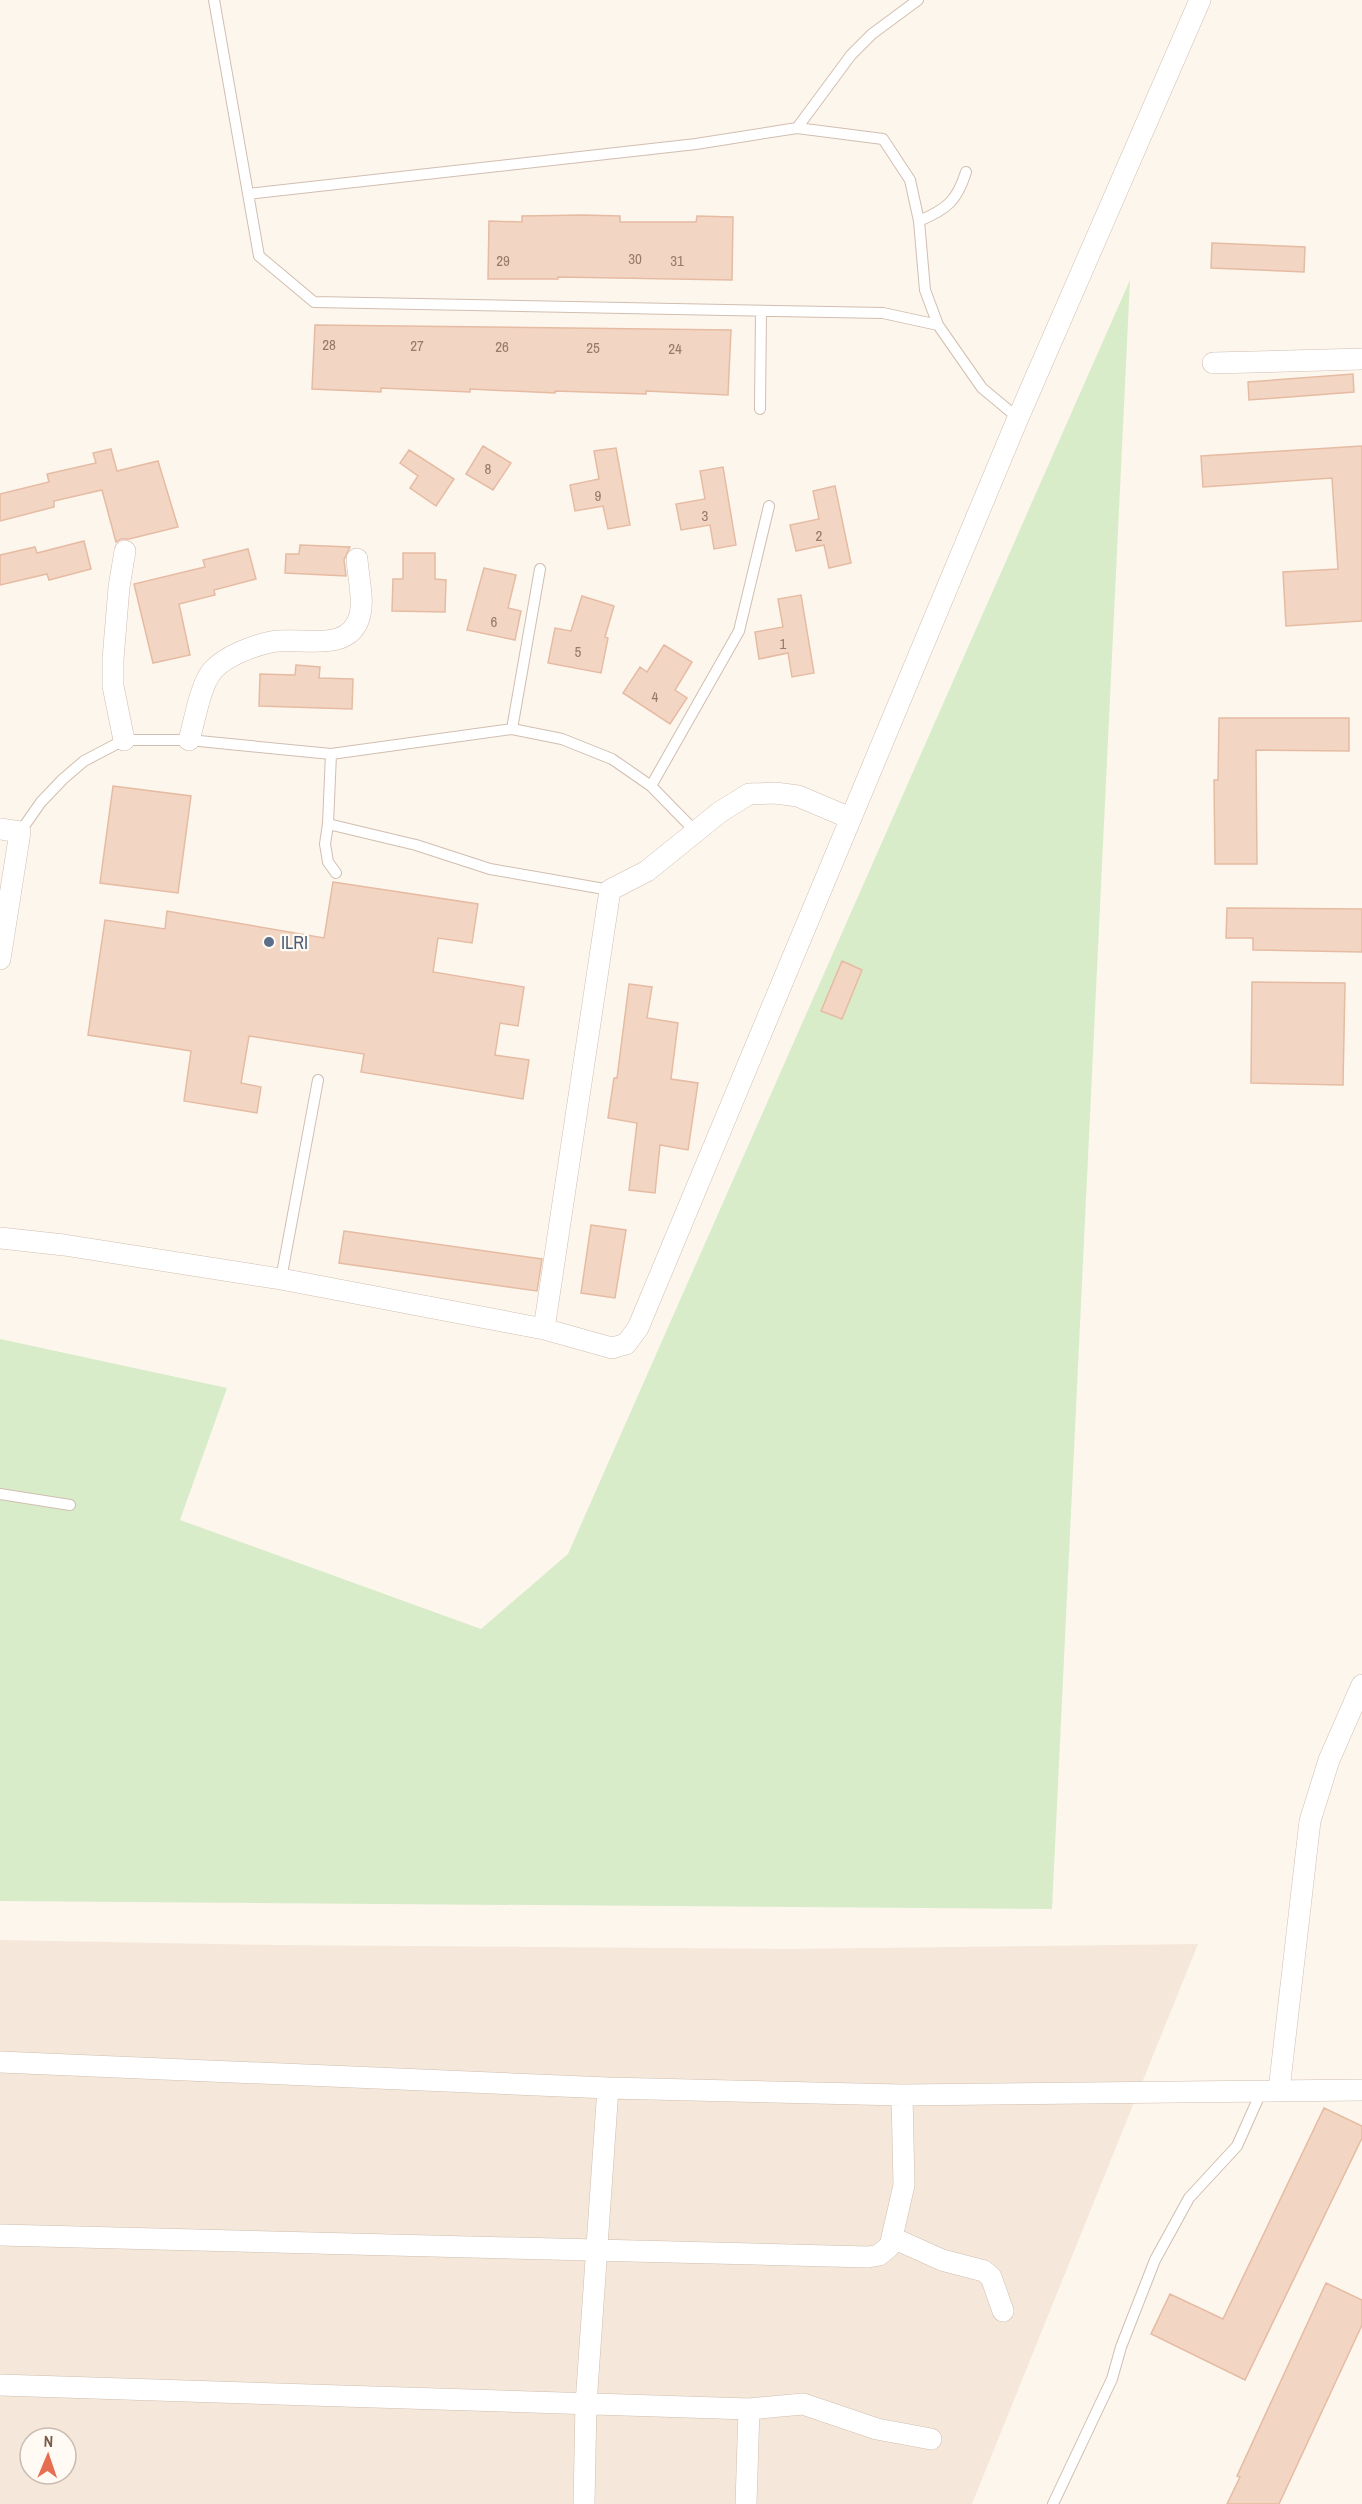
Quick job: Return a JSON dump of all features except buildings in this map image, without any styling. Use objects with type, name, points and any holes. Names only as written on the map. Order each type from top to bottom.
[{"type":"street","points":[[0,1238],[281,1279],[544,1329],[612,1348],[626,1344],[638,1328],[1018,418],[1200,0]]},
{"type":"street","points":[[1213,363],[1362,359]]},
{"type":"street","points":[[124,740],[113,686],[113,659],[119,587],[125,551]]},
{"type":"street","points":[[189,740],[207,679],[214,669],[229,657],[271,642],[326,642],[348,635],[357,623],[361,612],[357,559]]},
{"type":"street","points":[[544,1329],[610,890],[647,871],[720,812],[749,794],[775,793],[798,796],[850,818]]},
{"type":"street","points":[[0,959],[10,830]]},
{"type":"street","points":[[1270,2090],[1310,1821],[1329,1760],[1362,1685]]},
{"type":"street","points":[[0,2062],[608,2088],[902,2096],[1362,2090]]},
{"type":"street","points":[[584,2504],[586,2404],[608,2088]]},
{"type":"street","points":[[0,2235],[868,2257],[879,2255],[890,2246],[893,2238],[904,2185],[902,2096]]},
{"type":"street","points":[[893,2238],[942,2260],[984,2271],[991,2277],[1003,2311]]},
{"type":"street","points":[[0,2385],[749,2409],[803,2404],[877,2430],[931,2439]]},
{"type":"street","points":[[746,2504],[749,2409]]},
{"type":"lane","points":[[214,0],[261,259],[265,259],[314,302],[883,314],[938,325]]},
{"type":"lane","points":[[797,128],[851,55],[872,34],[918,0]]},
{"type":"lane","points":[[248,194],[696,144],[797,128],[883,139],[910,180],[919,221],[925,290],[938,325],[982,388],[1018,418]]},
{"type":"lane","points":[[919,221],[941,212],[959,193],[966,172]]},
{"type":"lane","points":[[759,409],[761,311]]},
{"type":"lane","points":[[651,786],[739,631],[769,506]]},
{"type":"lane","points":[[512,729],[540,569]]},
{"type":"lane","points":[[10,830],[84,761],[124,740],[189,740],[331,754],[512,729],[562,739],[612,759],[651,786],[695,831]]},
{"type":"lane","points":[[331,754],[325,844],[328,862],[336,873]]},
{"type":"lane","points":[[328,824],[416,845],[490,869],[610,890]]},
{"type":"lane","points":[[281,1279],[318,1080]]},
{"type":"lane","points":[[0,1494],[70,1505]]},
{"type":"lane","points":[[1053,2504],[1112,2379],[1121,2347],[1155,2260],[1189,2198],[1237,2146],[1270,2090]]},
{"type":"shaded area","points":[[0,1940],[275,1945],[788,1949],[1198,1944],[972,2504],[0,2504]]},
{"type":"green space","points":[[1130,280],[1052,1909],[0,1901],[0,1339],[227,1388],[180,1520],[481,1629],[568,1554]]},
{"type":"place","name":"ILRI","points":[[269,942]]}]
